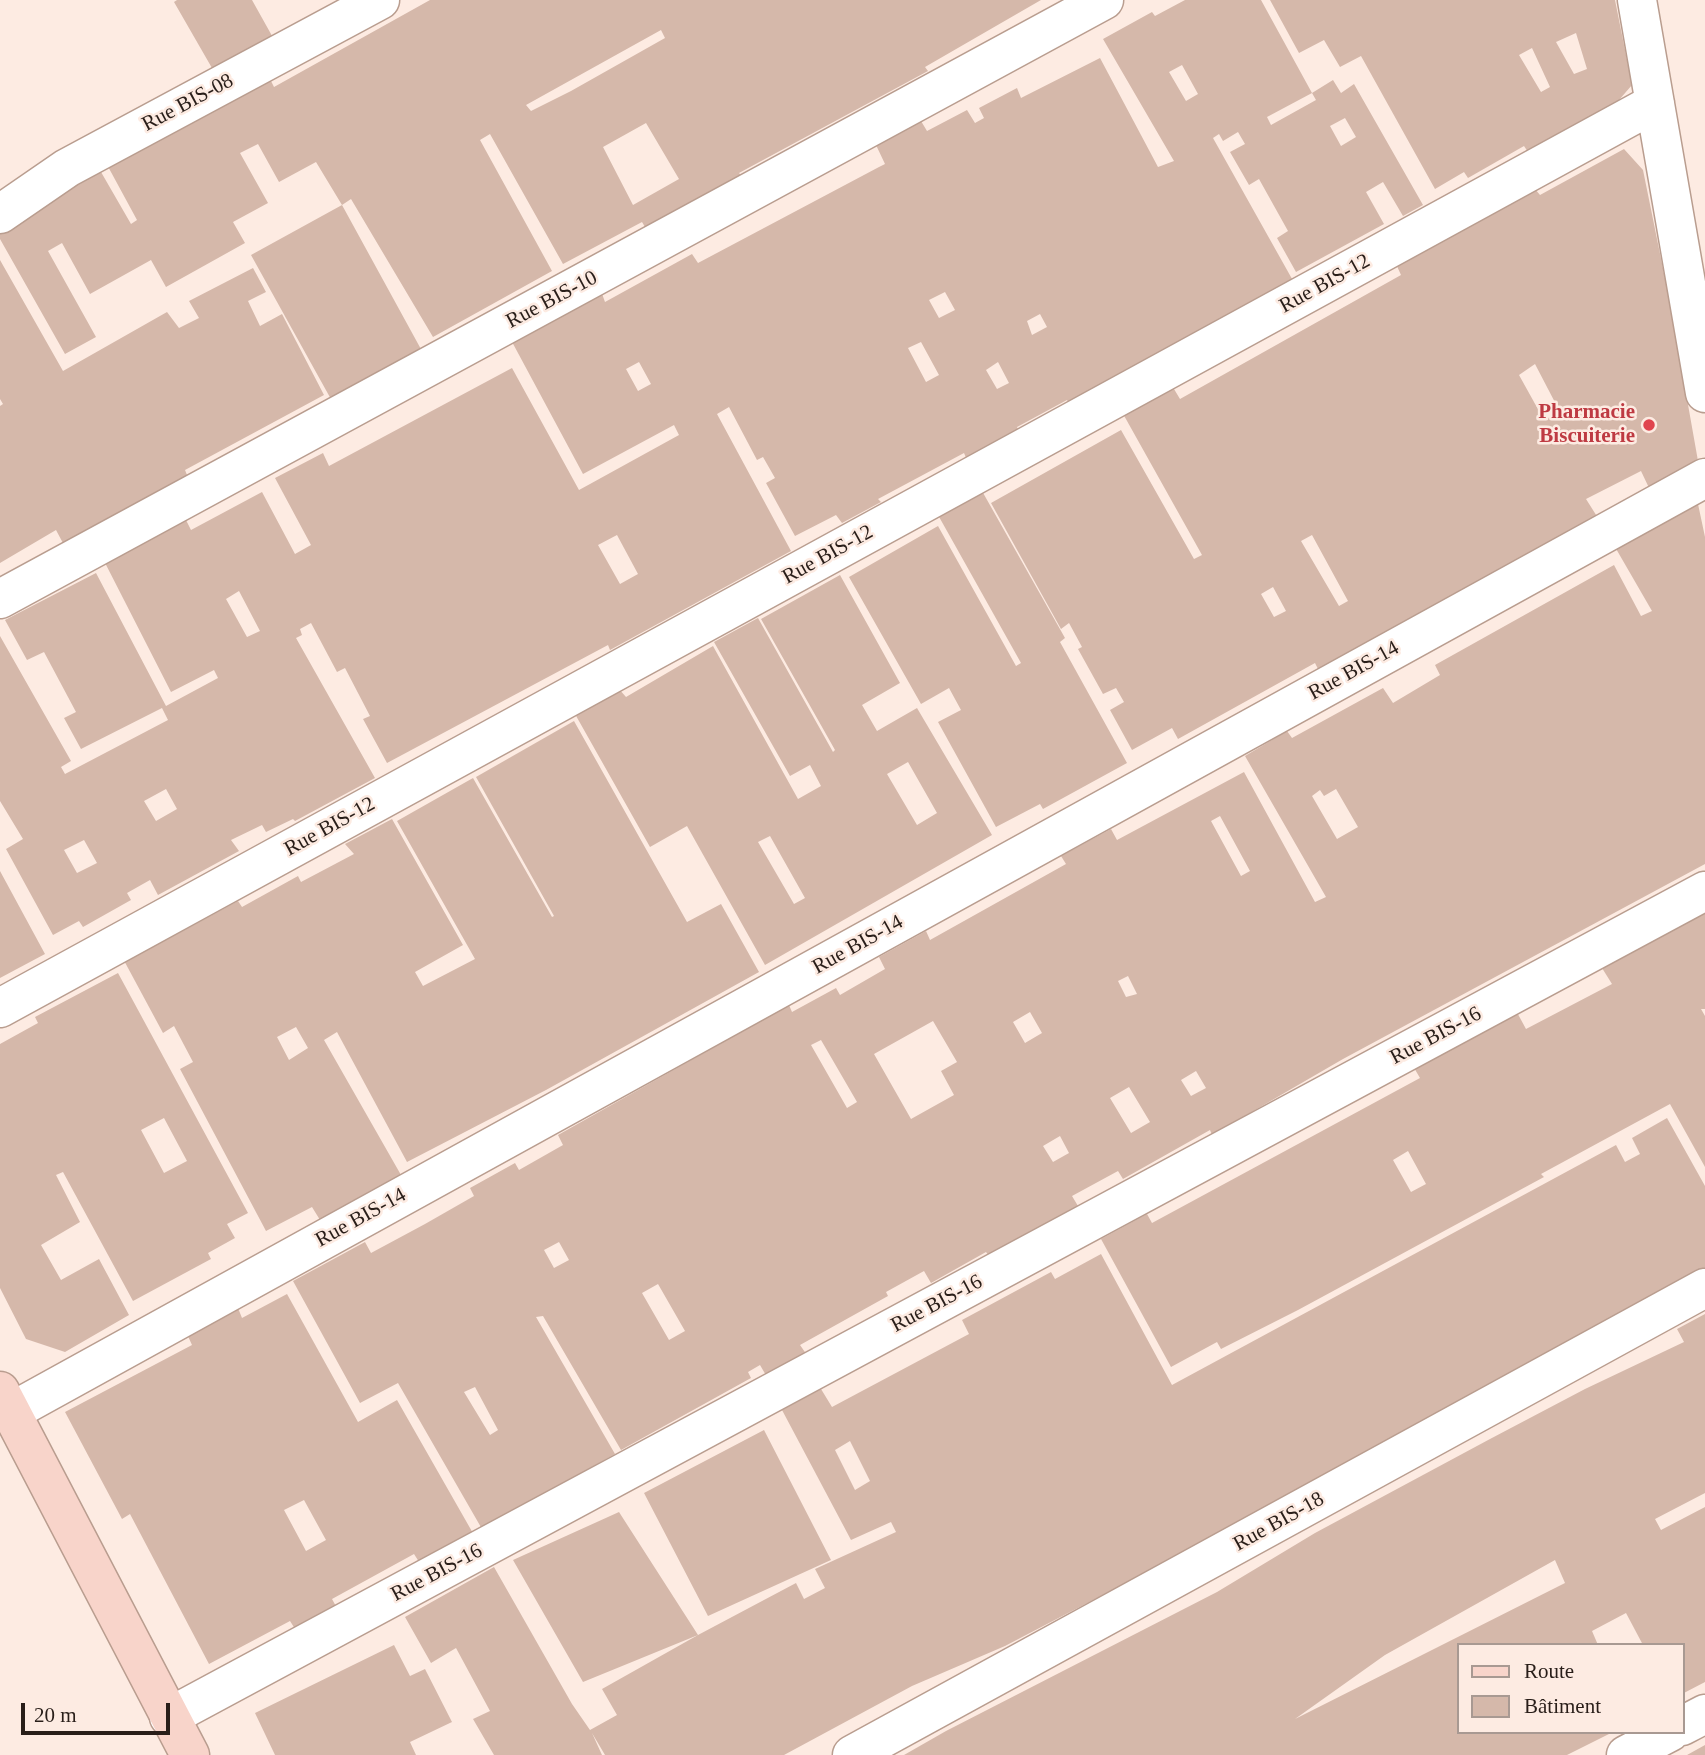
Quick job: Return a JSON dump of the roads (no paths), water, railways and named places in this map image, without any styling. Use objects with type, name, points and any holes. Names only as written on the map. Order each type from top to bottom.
[{"type":"main road","points":[[5,1402],[190,1755]]},
{"type":"street","name":"Rue BIS-08","points":[[0,214],[67,168],[380,0]]},
{"type":"street","name":"Rue BIS-10","points":[[0,599],[1104,0]]},
{"type":"street","points":[[1637,0],[1705,393]]},
{"type":"street","name":"Rue BIS-12","points":[[0,1008],[1655,103]]},
{"type":"street","name":"Rue BIS-14","points":[[5,1402],[1705,478]]},
{"type":"street","name":"Rue BIS-16","points":[[169,1717],[1705,891]]},
{"type":"street","name":"Rue BIS-18","points":[[852,1755],[1705,1288]]},
{"type":"street","points":[[1684,1725],[1705,1714]]},
{"type":"street","points":[[1626,1755],[1666,1734]]},
{"type":"place","name":"Pharmacie Biscuiterie","points":[[1649,425]]}]
